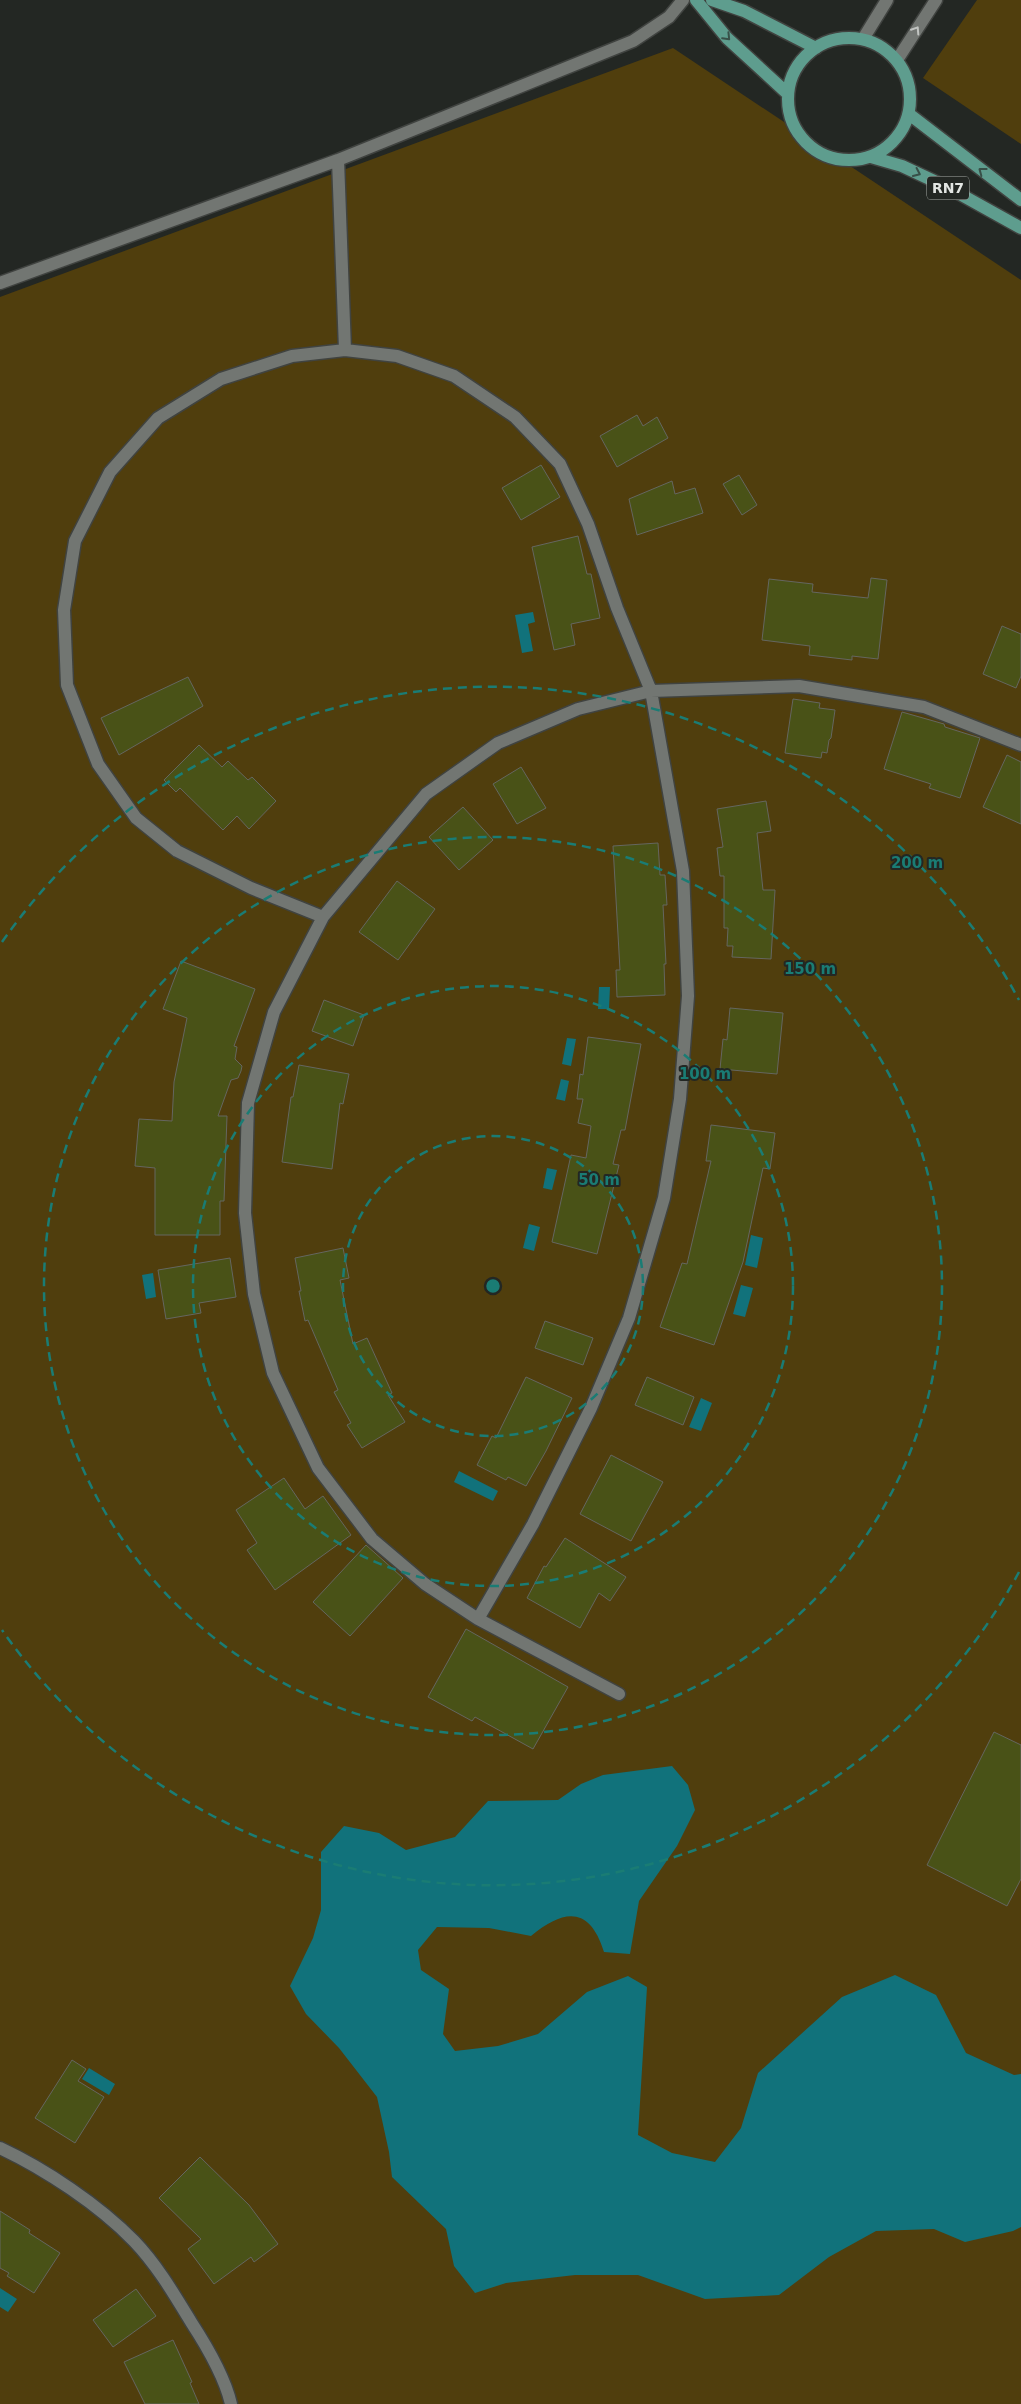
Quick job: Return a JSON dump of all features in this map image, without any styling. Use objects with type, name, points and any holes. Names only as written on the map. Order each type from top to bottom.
[{"type":"main road","points":[[696,0],[727,38],[788,94]]},
{"type":"main road","points":[[712,0],[744,11],[816,48]]},
{"type":"main road","name":"RN7","points":[[840,38],[863,40],[882,47],[897,60],[906,76],[911,95],[909,114],[901,132],[888,147],[871,157],[850,160],[837,159],[812,148],[798,133],[789,114],[788,94],[792,76],[802,60],[816,48],[840,38]]},
{"type":"main road","name":"RN7","points":[[909,114],[1021,200]]},
{"type":"main road","name":"RN7","points":[[871,157],[902,166],[1021,228]]},
{"type":"street","points":[[0,283],[338,160],[633,41],[669,17],[683,0]]},
{"type":"street","points":[[863,40],[887,0]]},
{"type":"street","points":[[897,60],[936,0]]},
{"type":"street","points":[[338,160],[345,350]]},
{"type":"street","points":[[323,918],[251,888],[178,851],[136,818],[98,764],[67,685],[64,610],[75,541],[110,472],[158,418],[222,379],[292,356],[345,350],[397,356],[454,376],[515,417],[560,464],[588,524],[617,608],[651,691],[683,871],[688,996],[680,1099],[664,1198],[628,1318],[591,1408],[533,1524],[478,1618]]},
{"type":"street","points":[[619,1694],[478,1618],[425,1584],[372,1539],[318,1468],[273,1373],[254,1294],[244,1213],[248,1104],[274,1012],[323,918],[426,794],[498,743],[578,709],[651,691],[799,686],[924,707],[1021,745]]},
{"type":"street","points":[[0,2148],[30,2162],[88,2203],[134,2241],[167,2283],[204,2341],[231,2404]]},
{"type":"shaded area","points":[[977,0],[1021,0],[1021,144],[923,78]]},
{"type":"shaded area","points":[[673,48],[1021,280],[1021,2404],[0,2404],[0,297]]},
{"type":"water","points":[[533,612],[535,622],[528,624],[533,651],[522,653],[515,615]]},
{"type":"water","points":[[599,987],[610,987],[609,1009],[598,1009]]},
{"type":"water","points":[[567,1038],[576,1039],[571,1066],[562,1064]]},
{"type":"water","points":[[561,1079],[569,1081],[565,1101],[556,1099]]},
{"type":"water","points":[[547,1168],[557,1170],[552,1190],[543,1188]]},
{"type":"water","points":[[529,1224],[540,1227],[534,1251],[523,1248]]},
{"type":"water","points":[[751,1235],[763,1238],[757,1268],[745,1265]]},
{"type":"water","points":[[153,1273],[156,1297],[146,1299],[142,1275]]},
{"type":"water","points":[[741,1285],[753,1288],[745,1317],[733,1314]]},
{"type":"water","points":[[701,1398],[712,1403],[701,1431],[689,1427]]},
{"type":"water","points":[[459,1471],[498,1491],[493,1501],[454,1482]]},
{"type":"water","points":[[672,1766],[688,1785],[695,1810],[677,1846],[639,1901],[630,1954],[604,1952],[598,1937],[591,1927],[584,1920],[575,1917],[555,1920],[531,1936],[489,1928],[437,1927],[418,1950],[421,1970],[449,1989],[443,2034],[455,2051],[498,2046],[538,2034],[587,1992],[628,1976],[647,1987],[638,2135],[672,2153],[715,2162],[741,2128],[758,2073],[842,1997],[895,1975],[936,1995],[966,2053],[1014,2075],[1021,2074],[1021,2227],[1013,2231],[965,2242],[934,2229],[876,2231],[829,2257],[779,2295],[705,2299],[638,2275],[575,2275],[506,2283],[475,2293],[454,2266],[446,2229],[392,2177],[389,2152],[377,2097],[339,2048],[306,2014],[290,1986],[313,1938],[321,1910],[321,1852],[344,1826],[379,1833],[406,1850],[455,1837],[488,1801],[558,1800],[581,1784],[603,1775]]},
{"type":"water","points":[[89,2068],[115,2084],[109,2095],[82,2079]]},
{"type":"water","points":[[0,2288],[17,2299],[8,2312],[0,2307]]},
{"type":"building","points":[[637,415],[643,426],[657,417],[668,438],[617,467],[600,436]]},
{"type":"building","points":[[541,465],[560,497],[521,520],[502,488]]},
{"type":"building","points":[[739,475],[757,505],[742,515],[723,484]]},
{"type":"building","points":[[672,481],[675,494],[695,488],[703,513],[637,535],[629,499]]},
{"type":"building","points":[[578,536],[587,574],[591,574],[600,618],[571,624],[575,645],[554,650],[532,547]]},
{"type":"building","points":[[871,578],[887,580],[878,659],[852,656],[852,660],[809,655],[810,646],[762,640],[769,579],[813,584],[812,592],[868,598]]},
{"type":"building","points":[[1002,626],[1021,634],[1021,676],[1016,688],[983,674]]},
{"type":"building","points":[[188,677],[203,706],[119,755],[101,718]]},
{"type":"building","points":[[793,699],[820,703],[819,708],[835,710],[827,753],[822,752],[821,758],[785,753]]},
{"type":"building","points":[[902,712],[944,724],[945,727],[980,738],[960,798],[929,788],[931,784],[884,769]]},
{"type":"building","points":[[199,745],[222,767],[228,761],[248,780],[252,777],[276,801],[249,829],[237,816],[223,830],[180,788],[176,792],[164,780]]},
{"type":"building","points":[[1007,755],[1021,762],[1021,824],[983,807]]},
{"type":"building","points":[[521,767],[546,808],[517,824],[493,784]]},
{"type":"building","points":[[766,801],[771,831],[757,833],[763,890],[775,890],[771,959],[732,957],[733,946],[727,946],[728,928],[724,928],[724,876],[720,876],[717,848],[723,847],[717,809]]},
{"type":"building","points":[[463,807],[493,840],[459,870],[429,837]]},
{"type":"building","points":[[658,843],[660,875],[665,875],[667,905],[663,905],[666,964],[664,964],[665,995],[617,997],[616,970],[620,970],[613,846]]},
{"type":"building","points":[[397,881],[435,909],[398,960],[359,932]]},
{"type":"building","points":[[181,961],[255,989],[234,1046],[237,1047],[235,1059],[242,1066],[241,1071],[238,1078],[231,1080],[218,1116],[227,1116],[224,1201],[220,1201],[220,1235],[155,1235],[155,1168],[135,1166],[139,1119],[172,1121],[174,1082],[187,1018],[163,1009]]},
{"type":"building","points":[[324,1000],[364,1015],[353,1046],[312,1031]]},
{"type":"building","points":[[730,1008],[783,1013],[777,1074],[720,1069],[723,1039],[727,1040]]},
{"type":"building","points":[[588,1037],[641,1044],[625,1130],[621,1130],[613,1164],[619,1165],[597,1254],[552,1242],[571,1155],[586,1158],[591,1126],[578,1123],[583,1099],[577,1099],[580,1074],[583,1075]]},
{"type":"building","points":[[299,1065],[349,1074],[343,1104],[340,1103],[332,1169],[282,1162],[291,1097],[293,1097]]},
{"type":"building","points":[[711,1125],[775,1133],[770,1169],[763,1168],[743,1262],[714,1345],[660,1327],[682,1263],[687,1264],[711,1161],[706,1161]]},
{"type":"building","points":[[343,1248],[349,1278],[340,1280],[353,1344],[367,1338],[392,1393],[388,1395],[405,1422],[362,1448],[347,1425],[351,1423],[334,1392],[338,1390],[308,1320],[305,1321],[295,1258]]},
{"type":"building","points":[[230,1258],[236,1297],[199,1303],[201,1313],[166,1319],[158,1270]]},
{"type":"building","points":[[545,1321],[593,1338],[583,1365],[535,1348]]},
{"type":"building","points":[[526,1377],[572,1398],[546,1451],[526,1486],[508,1477],[506,1480],[477,1465],[492,1436],[496,1438]]},
{"type":"building","points":[[647,1377],[694,1397],[683,1425],[635,1405]]},
{"type":"building","points":[[611,1455],[663,1482],[631,1541],[580,1514]]},
{"type":"building","points":[[284,1478],[305,1509],[323,1496],[351,1535],[275,1590],[247,1550],[257,1543],[236,1510]]},
{"type":"building","points":[[565,1538],[626,1577],[610,1601],[599,1593],[580,1628],[527,1598],[544,1566],[546,1567]]},
{"type":"building","points":[[366,1545],[403,1578],[350,1636],[313,1602]]},
{"type":"building","points":[[466,1629],[568,1687],[533,1749],[475,1717],[472,1721],[428,1697]]},
{"type":"building","points":[[994,1732],[1021,1745],[1021,1879],[1007,1906],[927,1865]]},
{"type":"building","points":[[72,2060],[86,2069],[78,2081],[104,2097],[75,2143],[35,2118]]},
{"type":"building","points":[[200,2157],[249,2205],[278,2244],[254,2262],[251,2257],[214,2284],[188,2249],[201,2239],[159,2198]]},
{"type":"building","points":[[0,2211],[30,2230],[29,2233],[60,2253],[34,2293],[7,2276],[9,2273],[0,2268]]},
{"type":"building","points":[[136,2289],[156,2316],[113,2347],[93,2320]]},
{"type":"building","points":[[173,2340],[192,2382],[190,2383],[199,2404],[145,2404],[124,2362]]}]
